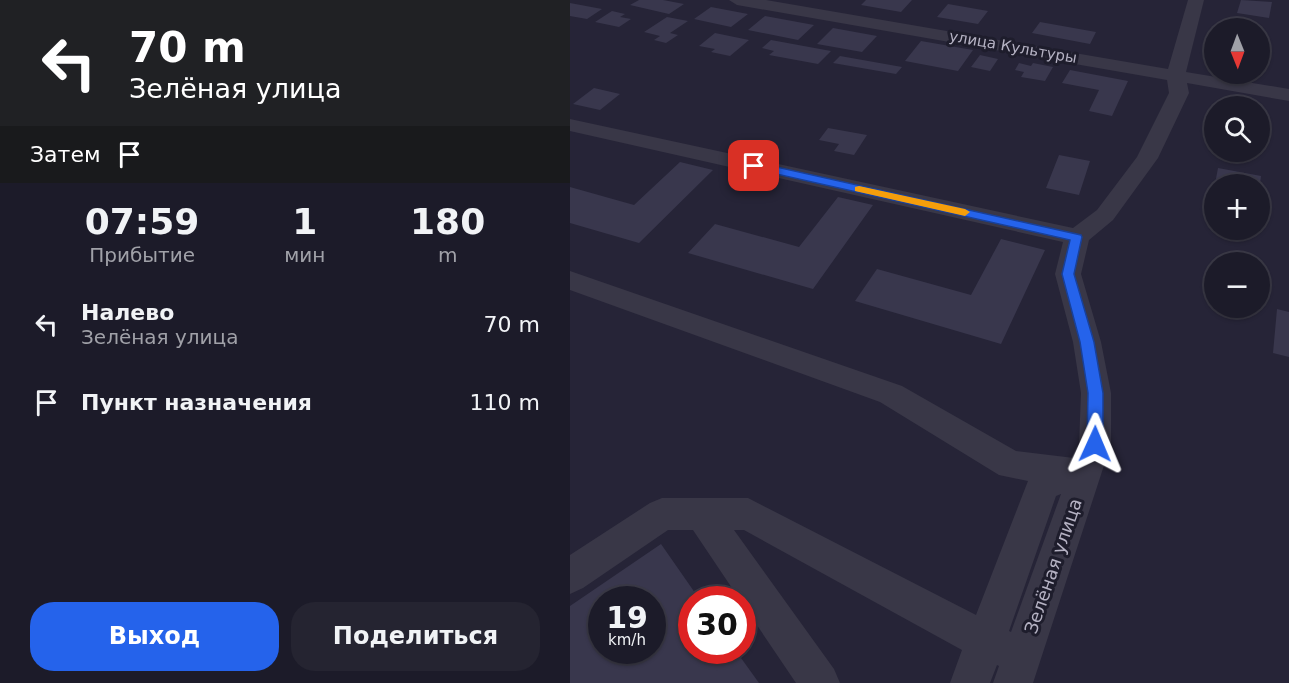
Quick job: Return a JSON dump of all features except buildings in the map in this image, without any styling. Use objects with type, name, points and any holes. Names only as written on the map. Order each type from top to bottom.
[{"type":"street","name":"улица Культуры","points":[[736,0],[1289,95]]},
{"type":"street","points":[[570,125],[1077,237],[1105,215],[1147,158],[1179,93],[1176,75],[1196,0]]},
{"type":"street","name":"Зелёная улица","points":[[1018,670],[1095,444],[1096,393],[1087,342],[1068,274],[1077,237]]},
{"type":"street","points":[[570,280],[891,394],[1011,465],[1085,473]]},
{"type":"street","points":[[970,683],[1043,484],[1085,473]]},
{"type":"street","points":[[570,576],[662,514],[748,514],[985,641],[1018,670]]},
{"type":"street","points":[[702,514],[820,683]]},
{"type":"slow traffic","points":[[859,189],[965,212]]},
{"type":"route","points":[[754,166],[1077,237],[1068,274],[1087,342],[1096,393],[1095,444]]}]
